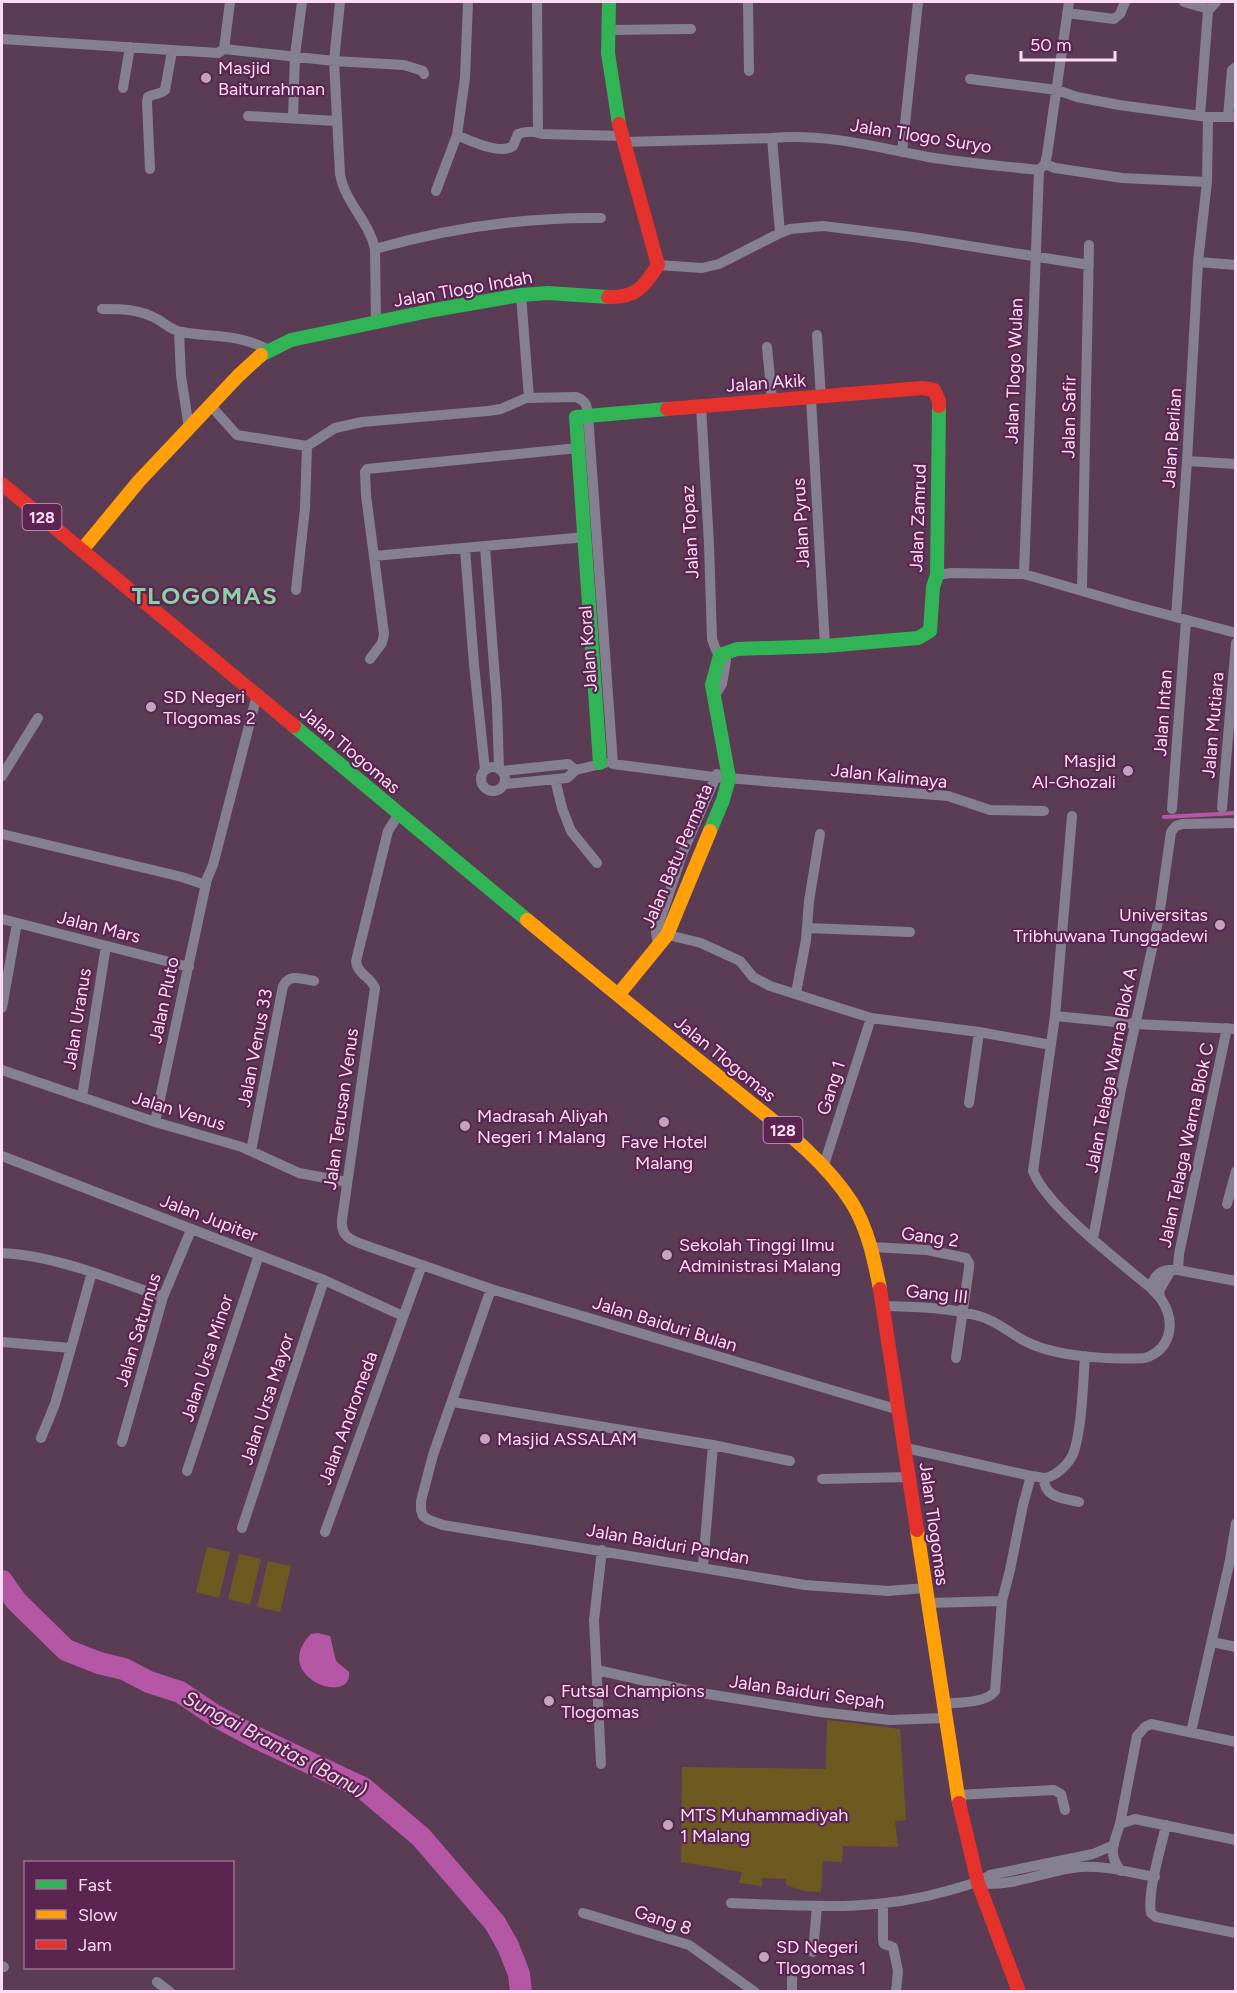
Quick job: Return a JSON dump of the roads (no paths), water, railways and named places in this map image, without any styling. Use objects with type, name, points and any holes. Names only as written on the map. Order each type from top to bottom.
[{"type":"street","points":[[224,49],[230,2]]},
{"type":"street","points":[[293,118],[295,55],[302,2]]},
{"type":"street","points":[[340,2],[334,61],[336,121],[342,184],[373,239],[376,323]]},
{"type":"street","points":[[436,191],[457,135],[465,78],[468,2]]},
{"type":"street","points":[[457,135],[480,145],[507,149],[513,146],[518,134],[538,131],[537,2]]},
{"type":"street","points":[[609,2],[611,78],[623,139],[658,265],[702,268],[719,264],[790,229],[823,226],[913,237],[1089,265]]},
{"type":"street","points":[[748,2],[749,71]]},
{"type":"street","points":[[902,152],[918,2]]},
{"type":"street","points":[[1042,167],[1058,90],[1069,2]]},
{"type":"street","points":[[1067,13],[1114,19],[1120,14],[1125,2]]},
{"type":"street","points":[[1183,2],[1213,5]]},
{"type":"street","name":"Jalan Berlian","points":[[1181,618],[1198,262],[1208,182],[1204,117],[1213,5]]},
{"type":"street","points":[[608,30],[691,29]]},
{"type":"street","points":[[2,39],[212,53],[218,53],[224,49],[334,61],[404,65],[423,71],[424,74]]},
{"type":"street","points":[[123,88],[130,47]]},
{"type":"street","points":[[150,169],[147,102],[148,97],[152,94],[162,93],[165,90],[172,51]]},
{"type":"street","points":[[970,79],[1058,90],[1077,98],[1204,117],[1232,117],[1232,70],[1236,67]]},
{"type":"street","points":[[248,116],[336,121]]},
{"type":"street","name":"Jalan Tlogo Suryo","points":[[538,131],[542,134],[623,139],[796,136],[832,138],[971,163],[1055,168],[1122,178],[1208,182]]},
{"type":"street","points":[[772,138],[780,233]]},
{"type":"street","name":"Jalan Tlogo Wulan","points":[[1024,574],[1034,256],[1042,167]]},
{"type":"street","points":[[375,249],[482,226],[556,217],[601,218]]},
{"type":"street","name":"Jalan Safir","points":[[1082,589],[1089,245]]},
{"type":"street","points":[[1198,262],[1236,265]]},
{"type":"street","name":"Jalan Tlogo Indah","points":[[82,550],[100,526],[189,428],[260,356],[269,350],[291,340],[444,308],[521,295],[548,293],[627,296],[645,285],[658,265]]},
{"type":"street","points":[[521,295],[529,398]]},
{"type":"street","points":[[102,309],[142,312],[159,319],[178,332],[246,339],[269,350]]},
{"type":"street","points":[[178,332],[181,376],[189,428]]},
{"type":"street","name":"Jalan Pyrus","points":[[816,335],[825,646]]},
{"type":"street","points":[[767,347],[772,399]]},
{"type":"street","name":"Jalan Akik","points":[[588,415],[922,388],[934,390],[939,401]]},
{"type":"street","points":[[211,406],[237,435],[308,446],[335,428],[362,422],[488,411],[529,398],[583,400],[587,404],[588,415],[576,417],[575,421],[607,764]]},
{"type":"street","name":"Jalan Zamrud","points":[[825,646],[918,638],[930,631],[933,623],[933,585],[937,575],[939,401]]},
{"type":"street","name":"Jalan Topaz","points":[[701,406],[710,544],[712,639],[716,650],[724,655]]},
{"type":"street","name":"Jalan Koral","points":[[588,415],[607,764]]},
{"type":"street","points":[[296,590],[308,446]]},
{"type":"street","points":[[370,659],[382,643],[384,634],[366,495],[365,472],[367,469],[578,448]]},
{"type":"street","points":[[1187,460],[1236,464]]},
{"type":"street","name":"128","points":[[2,484],[82,550]]},
{"type":"street","points":[[374,556],[586,537]]},
{"type":"street","points":[[485,547],[501,770],[504,784]]},
{"type":"street","points":[[465,549],[485,770],[482,779],[486,788],[496,790],[504,784],[567,778],[576,770],[607,764],[729,778]]},
{"type":"street","name":"Jalan Tlogomas","points":[[82,550],[258,694],[399,814],[621,991],[778,1126],[823,1168],[853,1204],[870,1247],[884,1306],[957,1795],[978,1883],[1019,1992]]},
{"type":"street","points":[[937,575],[951,573],[1024,574],[1236,633]]},
{"type":"street","name":"Jalan Intan","points":[[1173,809],[1181,618]]},
{"type":"street","name":"Jalan Mutiara","points":[[1222,808],[1236,643]]},
{"type":"street","points":[[727,762],[712,682],[724,655],[737,649],[825,646]]},
{"type":"street","points":[[474,665],[494,663]]},
{"type":"street","name":"Jalan Pluto","points":[[155,1122],[206,885],[258,694]]},
{"type":"street","points":[[2,776],[38,718]]},
{"type":"street","name":"Jalan Batu Permata","points":[[660,937],[683,852],[714,777],[727,762]]},
{"type":"street","name":"Jalan Batu Permata","points":[[621,991],[638,972],[660,937],[723,800],[729,778],[727,762]]},
{"type":"street","points":[[485,770],[493,767],[501,770],[568,764],[576,770]]},
{"type":"street","name":"Jalan Kalimaya","points":[[729,778],[948,796],[990,810],[1044,811]]},
{"type":"street","points":[[555,779],[571,831],[597,863]]},
{"type":"street","name":"Jalan Terusan Venus","points":[[370,1247],[350,1240],[342,1232],[375,988],[356,965],[388,831],[399,814]]},
{"type":"street","points":[[1072,816],[1055,1016],[1033,1171],[1040,1186],[1093,1239],[1160,1298]]},
{"type":"street","name":"Jalan Telaga Warna Blok A","points":[[1093,1239],[1121,1089],[1159,917],[1171,832],[1176,826],[1182,824],[1236,823]]},
{"type":"street","points":[[2,834],[206,885]]},
{"type":"street","points":[[796,993],[806,940],[808,901],[820,834]]},
{"type":"street","name":"Jalan Mars","points":[[2,919],[189,967]]},
{"type":"street","points":[[2,1008],[3,989],[17,923]]},
{"type":"street","points":[[807,928],[910,932]]},
{"type":"street","points":[[660,937],[700,943],[745,965],[753,977],[761,982],[871,1018],[979,1032],[1051,1045]]},
{"type":"street","name":"Jalan Uranus","points":[[82,1097],[106,946]]},
{"type":"street","name":"Jalan Venus 33","points":[[251,1151],[283,986],[291,978],[314,981]]},
{"type":"street","points":[[1055,1016],[1136,1024],[1231,1028]]},
{"type":"street","name":"Gang 1","points":[[823,1168],[871,1018]]},
{"type":"street","name":"Jalan Telaga Warna Blok C","points":[[1160,1298],[1159,1291],[1175,1270],[1231,1028]]},
{"type":"street","points":[[969,1103],[979,1032]]},
{"type":"street","name":"Jalan Venus","points":[[2,1070],[155,1122],[251,1151],[299,1173],[347,1182]]},
{"type":"street","name":"Jalan Jupiter","points":[[2,1156],[324,1280],[403,1316]]},
{"type":"street","points":[[1227,1204],[1236,1171]]},
{"type":"street","name":"Jalan Saturnus","points":[[122,1442],[163,1297],[191,1230]]},
{"type":"street","name":"Jalan Baiduri Bulan","points":[[370,1247],[491,1289],[899,1410]]},
{"type":"street","name":"Gang 2","points":[[870,1247],[927,1250],[966,1258],[969,1268],[963,1311]]},
{"type":"street","points":[[2,1253],[56,1261],[163,1297]]},
{"type":"street","name":"Jalan Ursa Minor","points":[[187,1471],[259,1255]]},
{"type":"street","points":[[403,1316],[422,1265]]},
{"type":"street","points":[[1151,1288],[1154,1279],[1166,1270],[1236,1281]]},
{"type":"street","points":[[41,1438],[55,1404],[92,1272]]},
{"type":"street","name":"Jalan Ursa Mayor","points":[[242,1528],[324,1280]]},
{"type":"street","points":[[491,1289],[453,1402],[713,1445],[790,1461]]},
{"type":"street","name":"Gang III","points":[[884,1306],[963,1311],[993,1320],[1020,1338],[1041,1348],[1085,1356],[1136,1359],[1159,1352],[1166,1343],[1170,1318],[1160,1298]]},
{"type":"street","points":[[956,1358],[963,1311]]},
{"type":"street","name":"Jalan Andromeda","points":[[325,1532],[403,1316]]},
{"type":"street","points":[[2,1342],[71,1348]]},
{"type":"street","points":[[906,1448],[1044,1478],[1061,1469],[1073,1453],[1080,1417],[1085,1356]]},
{"type":"street","name":"Jalan Baiduri Pandan","points":[[453,1402],[433,1455],[421,1501],[423,1516],[429,1520],[443,1525],[703,1566],[805,1585],[888,1591],[925,1588]]},
{"type":"street","points":[[703,1566],[713,1445]]},
{"type":"street","points":[[822,1479],[910,1476]]},
{"type":"street","points":[[927,1603],[1002,1601],[1031,1476]]},
{"type":"street","points":[[1044,1478],[1048,1492],[1079,1502]]},
{"type":"street","points":[[1191,1732],[1233,1561],[1236,1523]]},
{"type":"street","points":[[601,1764],[594,1620],[603,1550]]},
{"type":"street","name":"Jalan Baiduri Sepah","points":[[597,1670],[695,1692],[820,1712],[890,1720],[943,1711],[990,1697],[995,1691],[1002,1601]]},
{"type":"street","points":[[1212,1642],[1236,1647]]},
{"type":"street","points":[[1121,1871],[1114,1863],[1112,1856],[1138,1732],[1151,1724],[1236,1742]]},
{"type":"street","points":[[957,1795],[1054,1790],[1061,1794],[1065,1810]]},
{"type":"street","points":[[1124,1804],[1135,1820]]},
{"type":"street","points":[[1120,1824],[1135,1820],[1236,1840]]},
{"type":"street","points":[[1166,1825],[1155,1877],[1151,1913],[1156,1917],[1236,1934]]},
{"type":"street","points":[[731,1903],[862,1906],[917,1900],[978,1883],[993,1885],[1046,1868],[1078,1862],[1114,1845]]},
{"type":"street","points":[[1078,1862],[1155,1877]]},
{"type":"street","points":[[882,1904],[884,1944],[893,1947],[897,1963],[896,1992]]},
{"type":"street","points":[[813,1952],[816,1906]]},
{"type":"street","name":"Gang 8","points":[[583,1914],[689,1945],[755,1992]]},
{"type":"street","points":[[792,1976],[792,1992]]},
{"type":"street","points":[[157,1982],[170,1992]]},
{"type":"waterway","points":[[1164,817],[1236,813]]},
{"type":"waterway","name":"Sungai Brantas (Banu)","points":[[2,1581],[16,1601],[66,1650],[99,1663],[124,1669],[149,1682],[180,1692],[214,1715],[255,1737],[363,1788],[421,1837],[495,1923],[508,1946],[519,1974],[521,1992]]},
{"type":"place","name":"Masjid Baiturrahman","points":[[206,78]]},
{"type":"place","name":"SD Negeri Tlogomas 2","points":[[151,707]]},
{"type":"place","name":"Masjid Al-Ghozali","points":[[1128,771]]},
{"type":"place","name":"Universitas Tribhuwana Tunggadewi","points":[[1220,925]]},
{"type":"place","name":"Fave Hotel Malang","points":[[664,1122]]},
{"type":"place","name":"Madrasah Aliyah Negeri 1 Malang","points":[[465,1126]]},
{"type":"place","name":"Sekolah Tinggi Ilmu Administrasi Malang","points":[[667,1255]]},
{"type":"place","name":"Masjid ASSALAM","points":[[485,1439]]},
{"type":"place","name":"Futsal Champions Tlogomas","points":[[549,1701]]},
{"type":"place","name":"MTS Muhammadiyah 1 Malang","points":[[668,1825]]},
{"type":"place","name":"SD Negeri Tlogomas 1","points":[[764,1957]]},
{"type":"district","name":"TLOGOMAS","points":[[205,595]]}]
